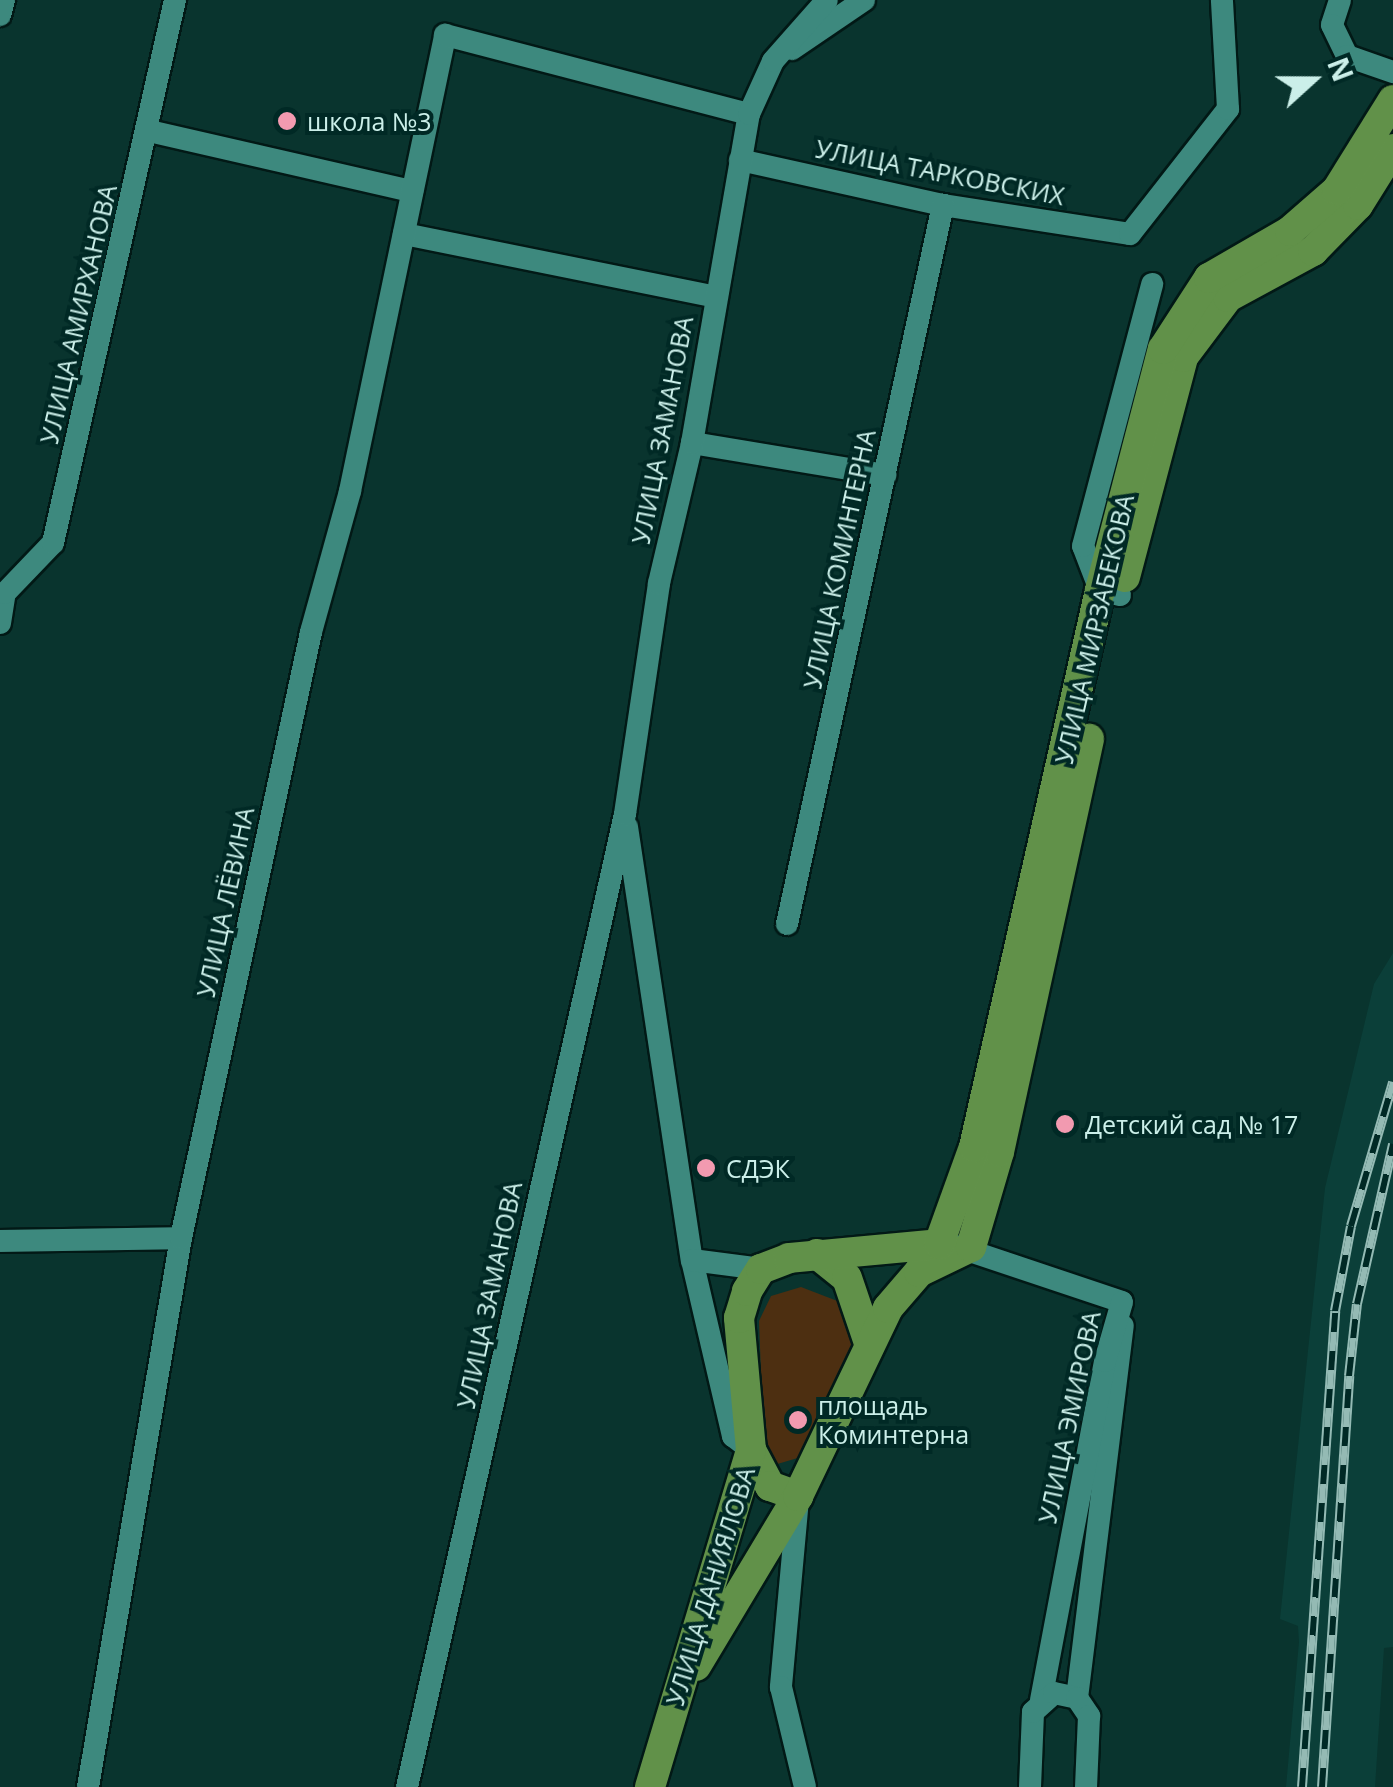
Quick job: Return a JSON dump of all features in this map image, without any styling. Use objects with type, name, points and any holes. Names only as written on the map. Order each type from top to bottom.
[{"type":"main road","name":"УЛИЦА МИРЗАБЕКОВА","points":[[971,1247],[999,1152],[1110,593],[1163,349],[1209,278],[1290,231],[1337,190],[1393,100]]},
{"type":"main road","name":"УЛИЦА МИРЗАБЕКОВА","points":[[940,1244],[974,1147],[1110,593],[1183,357],[1228,298],[1314,250],[1358,205],[1393,150]]},
{"type":"main road","points":[[761,1269],[817,1254],[940,1244]]},
{"type":"main road","name":"УЛИЦА ДАНИЯЛОВА","points":[[654,1787],[683,1687],[798,1496],[868,1343],[919,1272],[971,1247]]},
{"type":"main road","points":[[817,1254],[847,1278],[868,1343]]},
{"type":"main road","name":"УЛИЦА ДАНИЯЛОВА","points":[[654,1787],[751,1450],[739,1318],[761,1269]]},
{"type":"main road","points":[[751,1450],[770,1486],[798,1496]]},
{"type":"street","points":[[0,15],[4,0]]},
{"type":"street","name":"УЛИЦА АМИРХАНОВА","points":[[0,623],[5,593],[53,543],[149,131],[175,0]]},
{"type":"street","name":"УЛИЦА ЗАМАНОВА","points":[[407,1787],[625,814],[659,583],[692,443],[749,114],[773,62],[826,0]]},
{"type":"street","points":[[773,62],[864,0]]},
{"type":"street","name":"УЛИЦА ТАРКОВСКИХ","points":[[740,160],[942,205],[1130,234],[1228,109],[1222,0]]},
{"type":"street","points":[[1340,0],[1332,25],[1347,56],[1393,72]]},
{"type":"street","name":"УЛИЦА ЛЁВИНА","points":[[88,1787],[181,1238],[445,35],[749,114]]},
{"type":"street","points":[[149,131],[412,190]]},
{"type":"street","name":"УЛИЦА КОМИНТЕРНА","points":[[787,924],[942,205]]},
{"type":"street","points":[[404,234],[716,297]]},
{"type":"street","points":[[1110,593],[1083,546],[1152,284]]},
{"type":"street","points":[[692,443],[885,476]]},
{"type":"street","name":"УЛИЦА ЗАМАНОВА","points":[[625,814],[692,1260],[733,1436],[751,1450]]},
{"type":"street","points":[[0,1241],[181,1238]]},
{"type":"street","points":[[940,1244],[971,1247],[1122,1302]]},
{"type":"street","points":[[692,1260],[761,1269]]},
{"type":"street","name":"УЛИЦА ЭМИРОВА","points":[[1086,1787],[1089,1716],[1078,1698],[1123,1360],[1122,1302]]},
{"type":"street","name":"УЛИЦА ЭМИРОВА","points":[[1030,1787],[1033,1712],[1041,1700],[1105,1360],[1122,1302]]},
{"type":"street","points":[[798,1496],[782,1687],[805,1787]]},
{"type":"street","points":[[1041,1700],[1054,1693],[1078,1698]]},
{"type":"shaded area","points":[[1393,953],[1393,1647],[1384,1648],[1375,1787],[1286,1787],[1299,1642],[1298,1626],[1280,1619],[1325,1188],[1374,984]]},
{"type":"shaded area","points":[[801,1287],[840,1302],[852,1345],[801,1457],[774,1465],[764,1452],[759,1321],[771,1296]]},
{"type":"railway","points":[[1302,1787],[1335,1311],[1351,1226],[1393,1082]]},
{"type":"railway","points":[[1322,1787],[1349,1376],[1357,1304],[1393,1144]]},
{"type":"place","name":"школа №3","points":[[287,121]]},
{"type":"place","name":"Детский сад № 17","points":[[1065,1124]]},
{"type":"place","name":"СДЭК","points":[[706,1168]]},
{"type":"place","name":"площадь Коминтерна","points":[[798,1420]]}]
